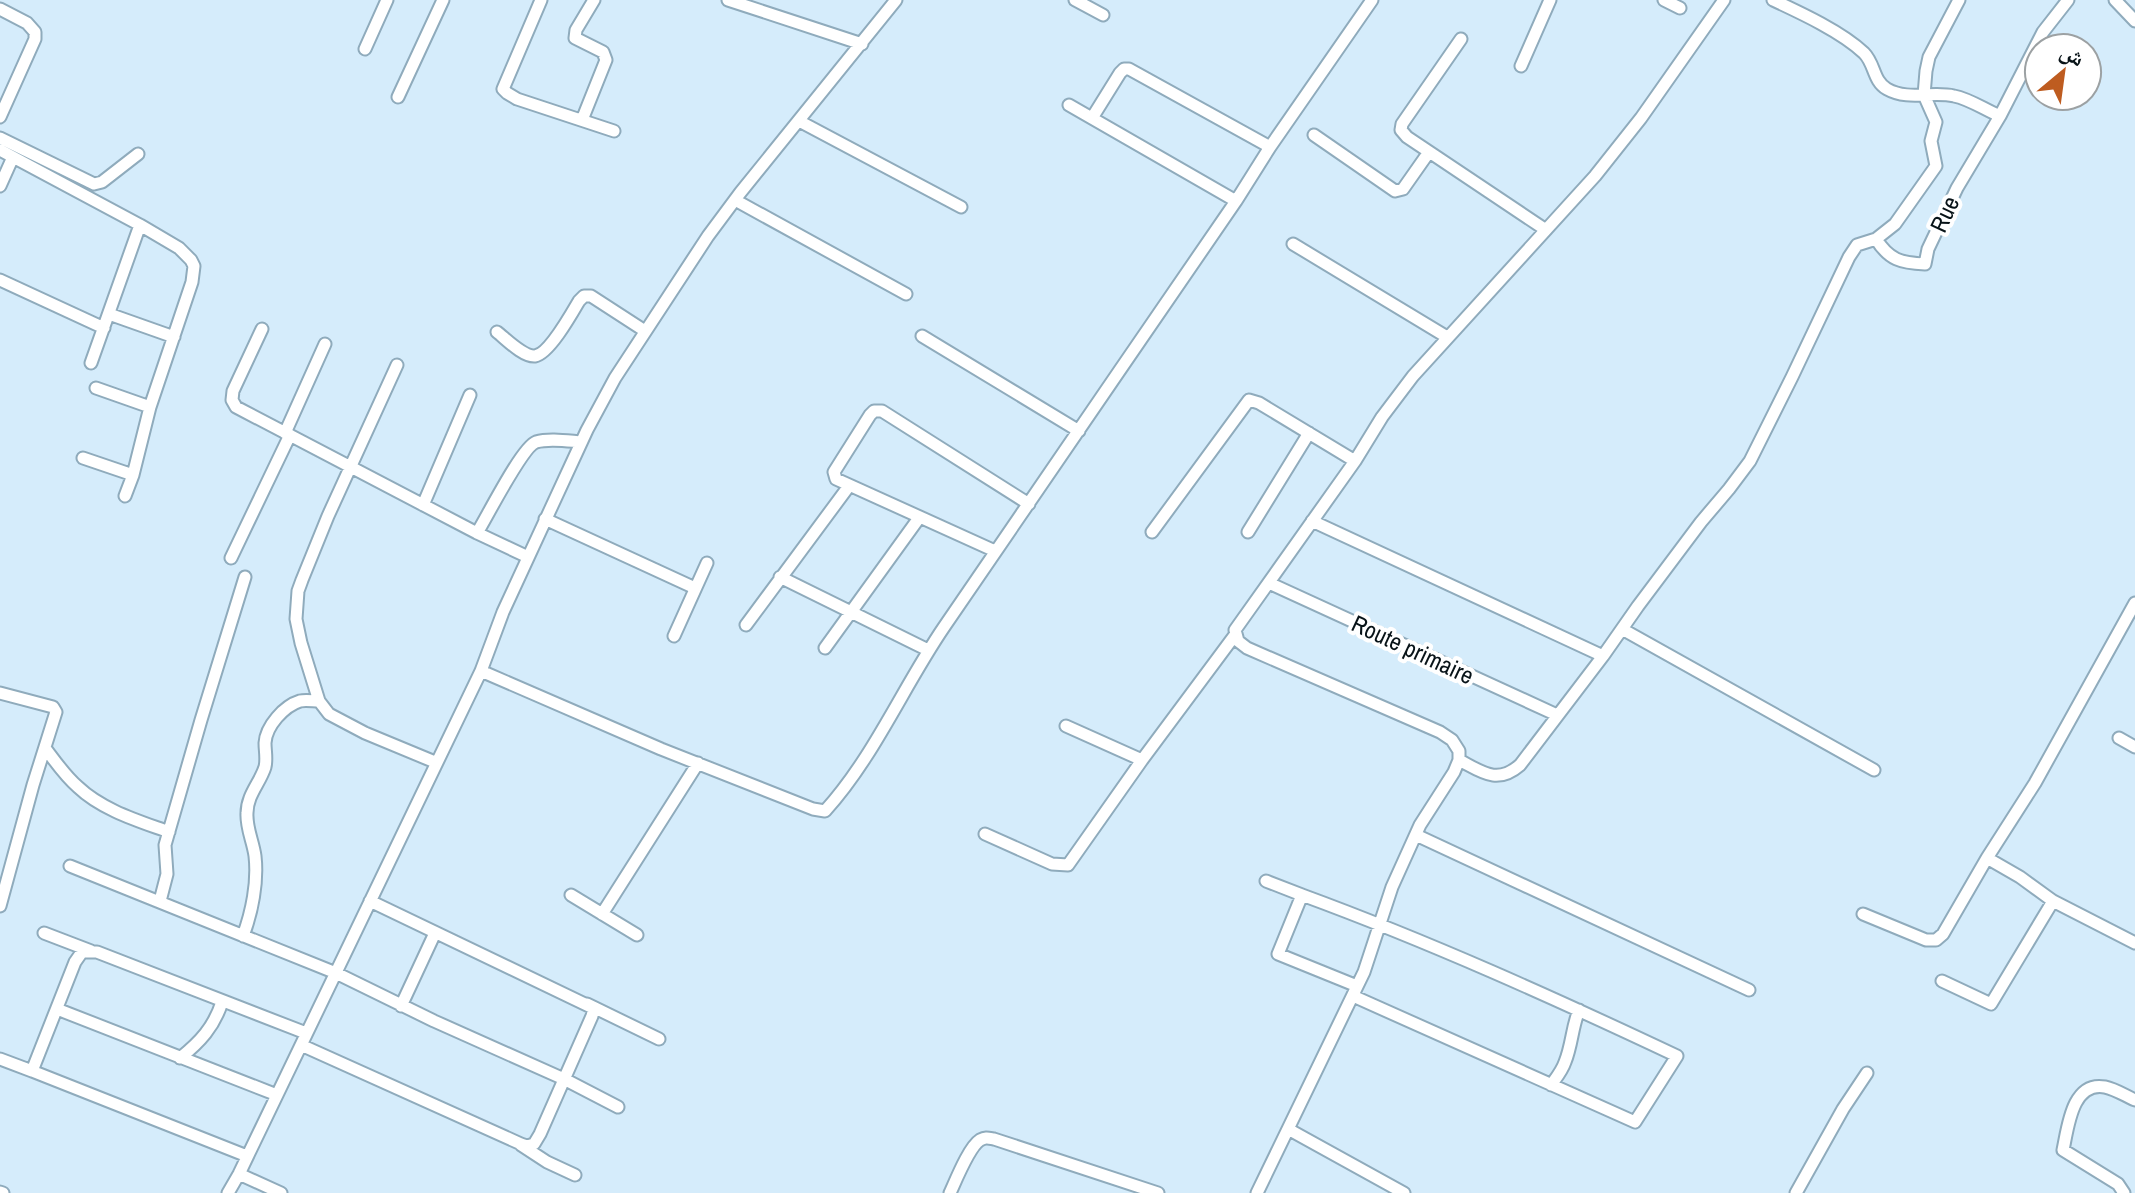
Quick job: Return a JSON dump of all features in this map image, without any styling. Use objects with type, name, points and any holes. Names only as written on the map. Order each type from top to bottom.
[{"type":"street","points":[[365,49],[387,0]]},
{"type":"street","points":[[398,97],[443,0]]},
{"type":"street","points":[[541,0],[503,89],[517,99],[614,131]]},
{"type":"street","points":[[582,120],[606,60],[603,52],[575,38],[576,30],[594,0]]},
{"type":"street","points":[[728,0],[862,44]]},
{"type":"street","points":[[228,1193],[481,671],[503,612],[545,519],[615,378],[708,236],[896,0]]},
{"type":"street","points":[[1075,0],[1103,15]]},
{"type":"street","points":[[481,671],[823,813],[859,766],[928,650],[1372,0]]},
{"type":"street","points":[[1521,66],[1550,0]]},
{"type":"street","points":[[1664,0],[1680,8]]},
{"type":"street","points":[[985,834],[1052,864],[1068,865],[1235,635],[1238,623],[1355,461],[1397,396],[1595,176],[1641,118],[1724,0]]},
{"type":"street","points":[[1773,0],[1803,14],[1860,49],[1871,63],[1879,84],[1887,89],[1910,96],[1953,96],[2000,116]]},
{"type":"street","points":[[1459,760],[1498,776],[1509,774],[1520,765],[1750,461],[1849,257],[1857,245],[1876,239],[1895,224],[1936,166],[1931,141],[1936,122],[1924,95],[1929,57],[1959,0]]},
{"type":"street","name":"Rue","points":[[1876,239],[1886,254],[1907,263],[1925,264],[1928,249],[1957,188],[2000,116],[2043,32],[2068,0]]},
{"type":"street","points":[[2115,0],[2135,21]]},
{"type":"street","points":[[0,9],[27,23],[35,32],[35,39],[0,117]]},
{"type":"street","points":[[1461,39],[1402,124],[1402,133],[1546,230]]},
{"type":"street","points":[[1092,118],[1120,73],[1129,69],[1270,147]]},
{"type":"street","points":[[1069,105],[1236,201]]},
{"type":"street","points":[[799,121],[961,207]]},
{"type":"street","points":[[1314,135],[1395,191],[1403,189],[1429,152]]},
{"type":"street","points":[[0,138],[94,184],[102,182],[138,154]]},
{"type":"street","points":[[0,150],[179,248],[194,266],[192,282],[150,407],[125,496]]},
{"type":"street","points":[[0,186],[13,157]]},
{"type":"street","points":[[735,200],[906,294]]},
{"type":"street","points":[[91,363],[140,225]]},
{"type":"street","points":[[1293,244],[1447,337]]},
{"type":"street","points":[[0,280],[104,328]]},
{"type":"street","points":[[497,332],[524,352],[534,356],[539,354],[551,344],[584,296],[591,296],[645,331]]},
{"type":"street","points":[[109,314],[174,337]]},
{"type":"street","points":[[262,329],[233,391],[232,400],[236,407],[528,557]]},
{"type":"street","points":[[922,336],[1079,431]]},
{"type":"street","points":[[231,558],[325,344]]},
{"type":"street","points":[[397,365],[302,580],[296,619],[319,701],[329,714],[435,762]]},
{"type":"street","points":[[96,388],[150,407]]},
{"type":"street","points":[[423,505],[470,395]]},
{"type":"street","points":[[1152,532],[1249,400],[1355,461]]},
{"type":"street","points":[[995,551],[836,479],[834,472],[870,415],[878,410],[1029,504]]},
{"type":"street","points":[[1248,532],[1309,433]]},
{"type":"street","points":[[477,533],[531,445],[545,441],[581,442]]},
{"type":"street","points":[[83,458],[133,475]]},
{"type":"street","points":[[746,625],[849,486]]},
{"type":"street","points":[[825,648],[919,518]]},
{"type":"street","points":[[545,519],[695,588]]},
{"type":"street","points":[[1312,521],[1603,656]]},
{"type":"street","points":[[674,636],[707,563]]},
{"type":"street","points":[[160,901],[167,874],[165,845],[245,577]]},
{"type":"street","points":[[780,577],[928,650]]},
{"type":"street","name":"Route primaire","points":[[1269,583],[1557,715]]},
{"type":"street","points":[[1863,914],[1926,940],[1936,940],[1943,934],[2035,783],[2135,603]]},
{"type":"street","points":[[1622,629],[1874,770]]},
{"type":"street","points":[[1235,635],[1247,648],[1440,732],[1452,740],[1459,751],[1454,772],[1416,835],[1392,887],[1364,972],[1257,1193]]},
{"type":"street","points":[[0,693],[55,709],[0,906]]},
{"type":"street","points":[[243,936],[251,915],[255,857],[246,811],[252,791],[265,768],[265,740],[272,724],[286,709],[301,701],[319,701]]},
{"type":"street","points":[[1066,726],[1142,760]]},
{"type":"street","points":[[2119,738],[2135,747]]},
{"type":"street","points":[[45,748],[86,794],[138,821],[169,832]]},
{"type":"street","points":[[602,914],[698,763]]},
{"type":"street","points":[[1416,835],[1749,990]]},
{"type":"street","points":[[1987,858],[2053,901],[2135,943]]},
{"type":"street","points":[[70,866],[336,973],[618,1107]]},
{"type":"street","points":[[1266,881],[1379,924],[1677,1056],[1635,1122],[1278,954],[1302,895]]},
{"type":"street","points":[[571,895],[637,935]]},
{"type":"street","points":[[370,901],[659,1039]]},
{"type":"street","points":[[1942,981],[1991,1004],[2053,901]]},
{"type":"street","points":[[44,933],[222,1002],[304,1039],[521,1144],[547,1162],[575,1175]]},
{"type":"street","points":[[401,1006],[435,933]]},
{"type":"street","points":[[32,1071],[75,962],[82,952],[91,951]]},
{"type":"street","points":[[180,1058],[205,1036],[222,1002]]},
{"type":"street","points":[[521,1144],[531,1146],[537,1139],[564,1079],[593,1012],[583,1002]]},
{"type":"street","points":[[57,1009],[277,1095]]},
{"type":"street","points":[[1551,1085],[1564,1065],[1579,1010]]},
{"type":"street","points":[[0,1059],[247,1156]]},
{"type":"street","points":[[1796,1193],[1867,1073]]},
{"type":"street","points":[[2124,1193],[2118,1184],[2063,1150],[2082,1092],[2104,1087],[2135,1100]]},
{"type":"street","points":[[1288,1129],[1404,1193]]},
{"type":"street","points":[[950,1193],[973,1147],[985,1138],[1158,1193]]},
{"type":"street","points":[[239,1174],[281,1193]]}]
